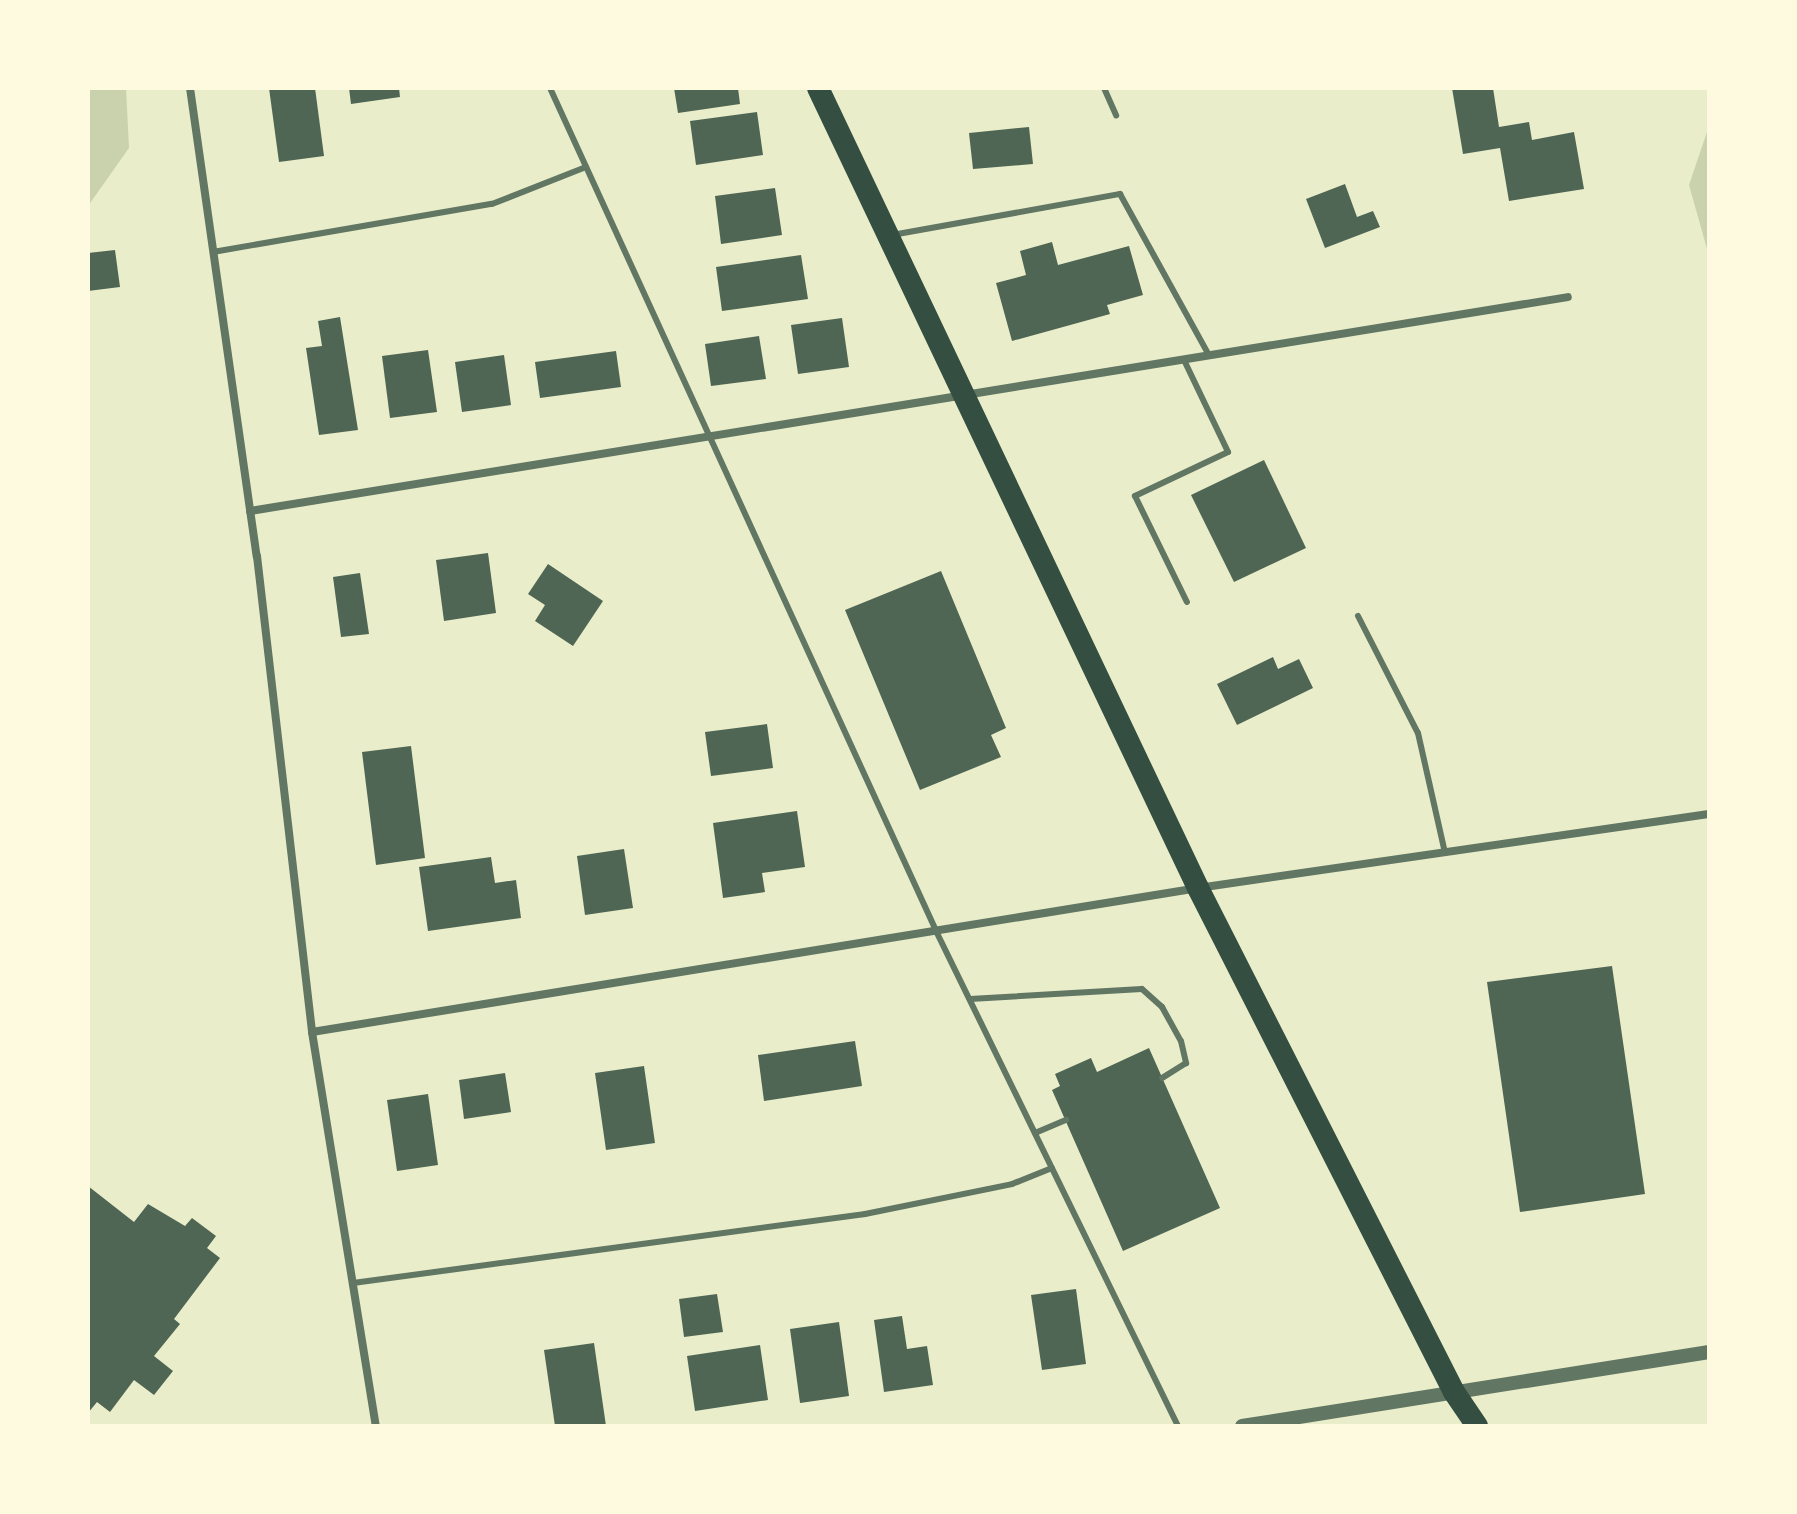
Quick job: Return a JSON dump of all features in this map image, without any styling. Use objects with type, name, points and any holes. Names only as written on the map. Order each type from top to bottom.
[{"type":"highway","points":[[818,88],[1198,888],[1454,1392],[1477,1426]]},
{"type":"street","points":[[190,88],[250,511],[312,1032],[376,1426]]},
{"type":"street","points":[[250,511],[1568,297]]},
{"type":"street","points":[[312,1032],[937,933],[1198,888],[1709,814]]},
{"type":"street","points":[[1242,1426],[1709,1352]]},
{"type":"lane","points":[[550,88],[937,933],[1178,1426]]},
{"type":"lane","points":[[1104,88],[1116,115]]},
{"type":"lane","points":[[213,252],[478,207],[586,167]]},
{"type":"lane","points":[[888,236],[1120,194],[1209,355]]},
{"type":"lane","points":[[1184,360],[1228,452],[1135,496],[1187,602]]},
{"type":"lane","points":[[1358,616],[1418,733],[1445,853]]},
{"type":"lane","points":[[970,999],[1142,989],[1162,1007],[1181,1041],[1186,1063],[1162,1078]]},
{"type":"lane","points":[[1035,1133],[1066,1120]]},
{"type":"lane","points":[[353,1283],[865,1214],[1012,1184],[1052,1168]]},
{"type":"green space","points":[[88,88],[126,88],[129,148],[88,206]]},
{"type":"green space","points":[[1709,126],[1709,256],[1689,185]]},
{"type":"building","points":[[269,88],[315,88],[324,156],[279,162]]},
{"type":"building","points":[[349,88],[399,88],[400,97],[351,104]]},
{"type":"building","points":[[674,88],[738,88],[740,104],[678,113]]},
{"type":"building","points":[[1452,88],[1493,88],[1499,127],[1529,122],[1532,140],[1574,132],[1584,189],[1509,201],[1500,148],[1463,154]]},
{"type":"building","points":[[757,112],[763,155],[696,165],[690,121]]},
{"type":"building","points":[[1029,127],[1033,164],[973,169],[969,133]]},
{"type":"building","points":[[1345,184],[1357,217],[1373,211],[1380,227],[1325,248],[1306,199]]},
{"type":"building","points":[[775,188],[782,235],[721,244],[715,196]]},
{"type":"building","points":[[1052,242],[1058,265],[1129,246],[1143,295],[1107,305],[1110,314],[1012,341],[996,283],[1026,275],[1020,251]]},
{"type":"building","points":[[115,250],[120,287],[88,291],[88,253]]},
{"type":"building","points":[[801,255],[808,299],[722,311],[716,267]]},
{"type":"building","points":[[340,317],[358,430],[319,435],[306,348],[322,346],[318,321]]},
{"type":"building","points":[[842,318],[849,367],[798,374],[791,325]]},
{"type":"building","points":[[759,336],[766,379],[711,386],[705,344]]},
{"type":"building","points":[[428,350],[437,412],[390,418],[382,356]]},
{"type":"building","points":[[616,351],[621,387],[540,398],[535,362]]},
{"type":"building","points":[[504,355],[511,405],[462,412],[455,362]]},
{"type":"building","points":[[1264,460],[1306,548],[1234,582],[1191,495]]},
{"type":"building","points":[[488,553],[496,613],[444,621],[436,560]]},
{"type":"building","points":[[548,564],[603,601],[573,646],[535,621],[545,605],[528,594]]},
{"type":"building","points":[[941,571],[1006,728],[991,735],[1001,757],[920,790],[845,610]]},
{"type":"building","points":[[360,573],[369,634],[341,637],[333,577]]},
{"type":"building","points":[[1273,657],[1278,669],[1299,659],[1313,688],[1237,725],[1217,684]]},
{"type":"building","points":[[767,724],[773,768],[711,776],[705,732]]},
{"type":"building","points":[[411,746],[425,858],[376,865],[362,752]]},
{"type":"building","points":[[797,811],[805,867],[762,873],[765,892],[723,898],[713,823]]},
{"type":"building","points":[[624,849],[633,908],[585,915],[577,856]]},
{"type":"building","points":[[491,857],[495,883],[516,880],[521,918],[428,931],[419,867]]},
{"type":"building","points":[[1612,966],[1645,1194],[1520,1212],[1487,982]]},
{"type":"building","points":[[855,1041],[862,1086],[764,1101],[758,1055]]},
{"type":"building","points":[[1149,1048],[1220,1208],[1123,1251],[1052,1090],[1060,1086],[1055,1074],[1091,1058],[1097,1072]]},
{"type":"building","points":[[644,1066],[655,1143],[606,1150],[595,1073]]},
{"type":"building","points":[[505,1073],[511,1112],[464,1119],[459,1080]]},
{"type":"building","points":[[428,1094],[438,1165],[397,1171],[387,1100]]},
{"type":"building","points":[[88,1186],[134,1222],[148,1204],[185,1226],[192,1218],[216,1236],[207,1248],[220,1258],[174,1319],[180,1324],[154,1356],[173,1371],[154,1395],[134,1380],[110,1412],[97,1402],[88,1413]]},
{"type":"building","points":[[1076,1289],[1086,1364],[1042,1370],[1031,1295]]},
{"type":"building","points":[[717,1294],[723,1332],[684,1337],[679,1299]]},
{"type":"building","points":[[902,1316],[907,1349],[927,1346],[933,1385],[884,1392],[874,1320]]},
{"type":"building","points":[[839,1322],[849,1396],[800,1403],[790,1329]]},
{"type":"building","points":[[594,1343],[606,1426],[555,1426],[544,1350]]},
{"type":"building","points":[[760,1345],[768,1400],[695,1411],[687,1356]]}]
